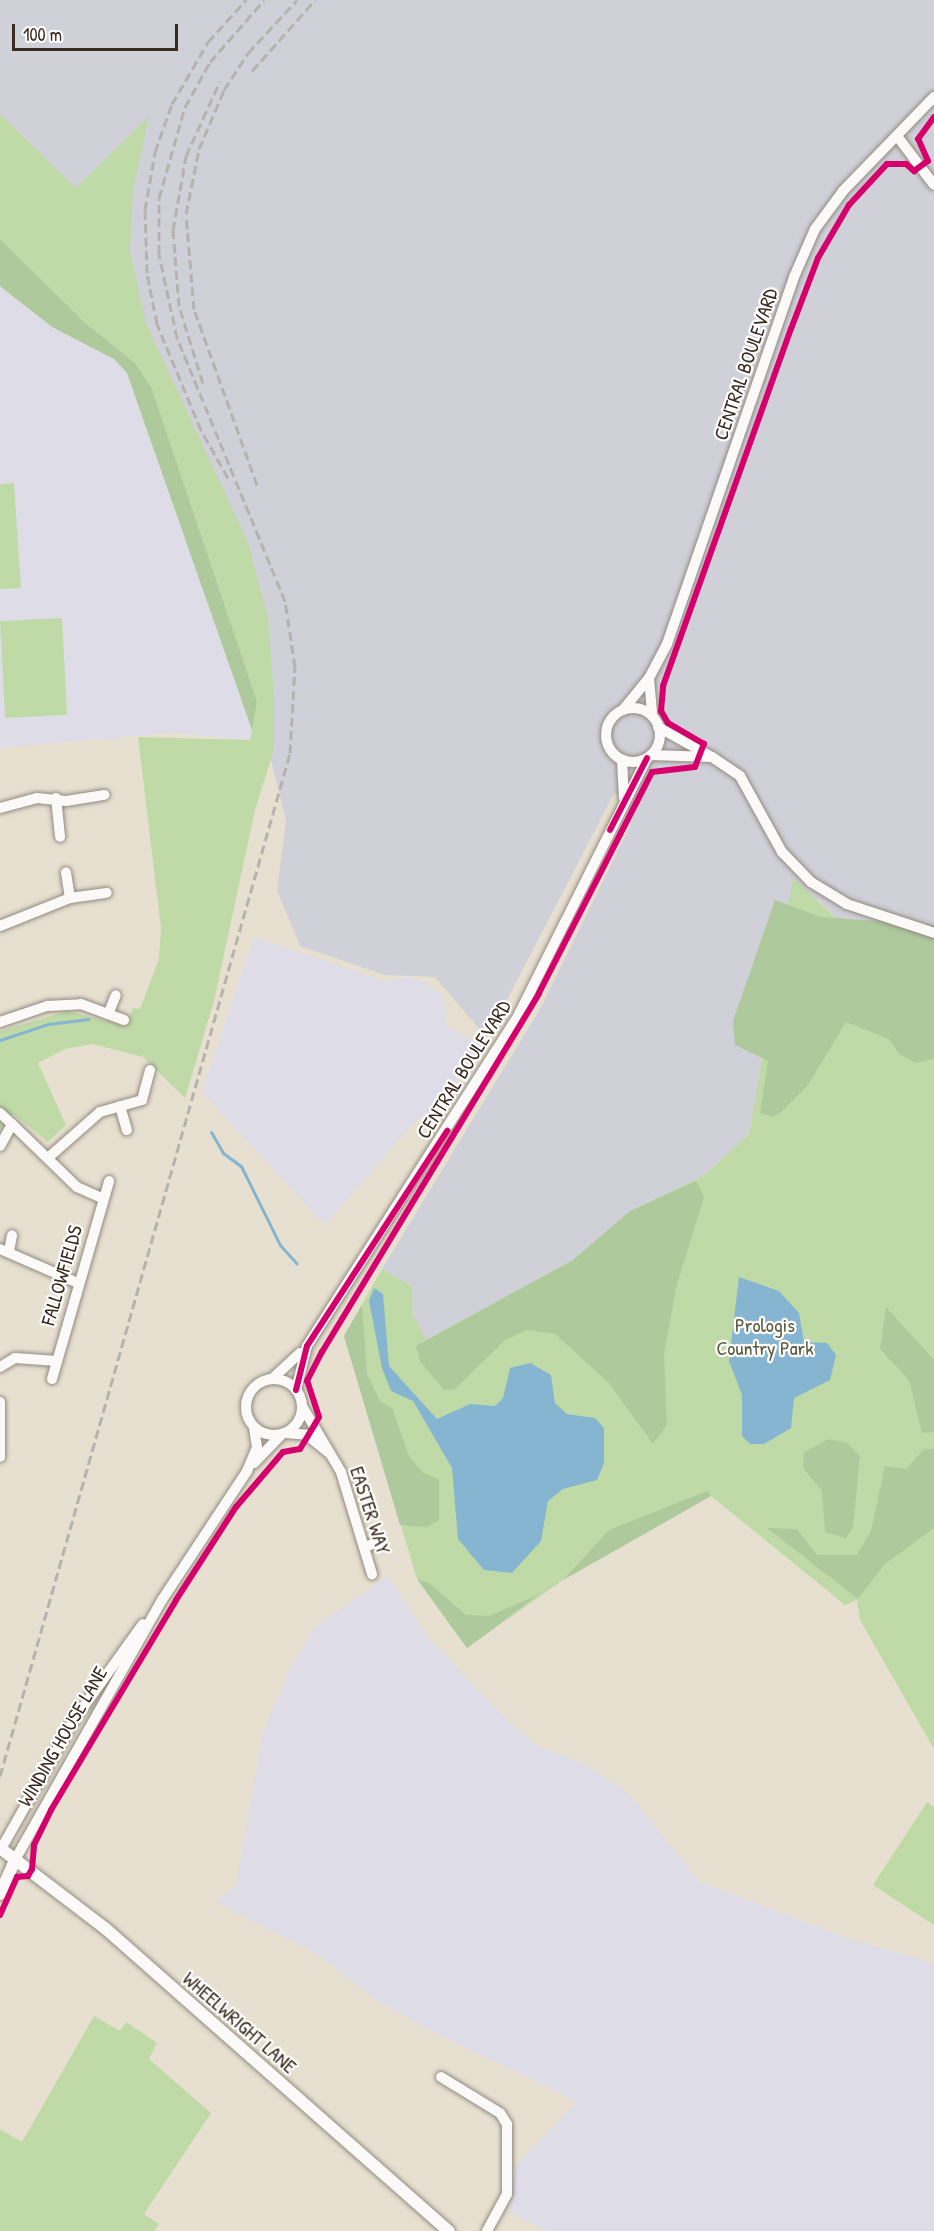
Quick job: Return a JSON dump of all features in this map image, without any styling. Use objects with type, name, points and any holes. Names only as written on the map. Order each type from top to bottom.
[{"type":"street","name":"CENTRAL BOULEVARD","points":[[623,710],[650,678],[667,644],[798,268],[835,201],[934,97]]},
{"type":"street","points":[[897,136],[934,185]]},
{"type":"street","name":"CENTRAL BOULEVARD","points":[[650,678],[652,716]]},
{"type":"street","points":[[649,757],[659,741],[658,727],[652,716],[636,708],[623,710],[606,731],[607,744],[622,760],[649,757],[712,757]]},
{"type":"street","points":[[658,727],[712,757],[740,776],[782,852],[811,882],[847,904],[934,933]]},
{"type":"street","name":"CENTRAL BOULEVARD","points":[[272,1379],[308,1346],[519,1014],[624,798],[649,757]]},
{"type":"street","name":"CENTRAL BOULEVARD","points":[[622,760],[624,798]]},
{"type":"street","points":[[0,808],[56,798],[105,795]]},
{"type":"street","points":[[56,798],[60,837]]},
{"type":"street","points":[[66,872],[70,897]]},
{"type":"street","points":[[0,926],[70,897],[107,893]]},
{"type":"street","points":[[109,1012],[116,995]]},
{"type":"street","points":[[0,1022],[47,1006],[81,1004],[109,1012],[124,1020]]},
{"type":"street","points":[[49,1157],[80,1125],[120,1106],[142,1100],[150,1070]]},
{"type":"street","points":[[120,1106],[127,1130]]},
{"type":"street","points":[[0,1113],[49,1157],[77,1188],[102,1198]]},
{"type":"street","points":[[0,1146],[12,1124]]},
{"type":"street","name":"FALLOWFIELDS","points":[[52,1379],[54,1361],[109,1181]]},
{"type":"street","points":[[12,1235],[4,1250],[78,1283]]},
{"type":"street","name":"CENTRAL BOULEVARD","points":[[296,1390],[308,1346]]},
{"type":"street","points":[[0,1367],[15,1358],[54,1361]]},
{"type":"street","points":[[272,1379],[296,1390],[302,1406],[299,1420],[283,1434],[254,1428],[246,1400],[257,1385],[272,1379]]},
{"type":"street","points":[[0,1402],[0,1457]]},
{"type":"street","name":"EASTER WAY","points":[[302,1406],[334,1458],[372,1574]]},
{"type":"street","name":"WINDING HOUSE LANE","points":[[0,1849],[74,1720],[162,1600],[247,1471],[257,1447],[254,1428]]},
{"type":"street","name":"WINDING HOUSE LANE","points":[[247,1471],[283,1434]]},
{"type":"street","name":"EASTER WAY","points":[[283,1434],[315,1440],[334,1458]]},
{"type":"street","points":[[364,1547],[379,1542]]},
{"type":"street","name":"WINDING HOUSE LANE","points":[[0,1894],[16,1858],[162,1600]]},
{"type":"street","name":"WHEELWRIGHT LANE","points":[[0,1849],[16,1858],[106,1929],[449,2231]]},
{"type":"street","points":[[444,2084],[500,2113],[507,2124],[507,2194],[487,2231]]},
{"type":"shaded area","points":[[0,0],[934,0],[934,952],[837,919],[817,899],[766,1052],[749,1134],[705,1175],[630,1211],[573,1260],[425,1341],[413,1315],[412,1286],[382,1269],[540,1009],[631,824],[615,792],[487,1038],[435,977],[385,975],[300,946],[277,890],[286,821],[257,702],[152,389],[0,239]]},
{"type":"shaded area","points":[[0,286],[52,327],[114,359],[127,373],[252,730],[250,740],[170,733],[0,748]]},
{"type":"shaded area","points":[[254,937],[384,981],[407,977],[426,983],[444,996],[445,1024],[482,1046],[436,1110],[416,1120],[325,1225],[202,1092]]},
{"type":"shaded area","points":[[388,1575],[428,1638],[502,1715],[534,1744],[584,1764],[629,1794],[700,1882],[850,1939],[934,1963],[934,2231],[548,2231],[509,2212],[514,2168],[577,2102],[430,2030],[374,1999],[316,1953],[216,1902],[236,1885],[263,1732],[290,1669],[312,1630]]},
{"type":"green space","points":[[0,114],[76,188],[149,116],[133,190],[130,252],[146,323],[248,543],[268,617],[274,693],[274,750],[255,810],[214,1001],[185,1098],[143,1057],[93,1044],[65,1049],[38,1063],[66,1125],[48,1142],[13,1114],[0,1131],[0,1031],[68,1011],[126,1026],[133,1008],[140,1009],[159,959],[161,928],[138,737],[250,740],[257,702],[152,389],[135,363],[84,322],[0,239]]},
{"type":"green space","points":[[0,239],[84,322],[135,363],[152,389],[257,702],[252,730],[127,373],[114,359],[52,327],[0,286]]},
{"type":"green space","points":[[14,483],[21,588],[0,589],[0,484]]},
{"type":"green space","points":[[62,618],[67,715],[5,718],[0,621]]},
{"type":"green space","name":"Prologis Country Park","points":[[793,878],[837,919],[934,952],[934,1749],[860,1620],[857,1600],[845,1605],[711,1496],[563,1580],[467,1648],[417,1579],[344,1336],[382,1269],[412,1286],[413,1315],[426,1340],[573,1260],[630,1211],[705,1175],[749,1134]]},
{"type":"green space","points":[[775,900],[821,917],[934,925],[934,1059],[916,1063],[899,1054],[889,1039],[846,1022],[808,1085],[773,1117],[760,1113],[768,1061],[735,1045],[733,1021]]},
{"type":"green space","points":[[696,1181],[704,1197],[676,1288],[664,1355],[667,1425],[653,1444],[608,1382],[555,1334],[527,1330],[505,1340],[455,1389],[444,1390],[420,1361],[416,1346],[573,1260],[630,1211]]},
{"type":"green space","points":[[362,1305],[367,1374],[380,1401],[392,1408],[409,1456],[422,1472],[439,1480],[439,1520],[427,1527],[400,1525],[344,1336]]},
{"type":"green space","points":[[886,1307],[934,1360],[934,1432],[922,1433],[909,1380],[880,1349]]},
{"type":"green space","points":[[829,1439],[847,1443],[860,1456],[853,1527],[846,1538],[825,1532],[822,1491],[803,1468],[804,1452]]},
{"type":"green space","points":[[924,1449],[934,1449],[934,1528],[884,1565],[858,1599],[767,1528],[797,1529],[817,1555],[857,1555],[871,1531],[885,1466],[906,1469]]},
{"type":"green space","points":[[707,1491],[711,1496],[563,1580],[609,1530]]},
{"type":"green space","points":[[417,1579],[429,1583],[466,1615],[489,1616],[538,1595],[467,1648]]},
{"type":"green space","points":[[927,1802],[934,1807],[934,1925],[873,1885]]},
{"type":"green space","points":[[94,2016],[120,2031],[126,2022],[157,2043],[149,2059],[211,2113],[144,2214],[159,2224],[154,2231],[0,2231],[0,2129],[22,2142]]},
{"type":"water","points":[[739,1277],[779,1291],[799,1313],[804,1342],[827,1343],[836,1355],[830,1380],[794,1398],[791,1428],[764,1444],[750,1444],[742,1436],[742,1395],[729,1361]]},
{"type":"water","points":[[374,1288],[383,1294],[389,1366],[437,1419],[470,1404],[495,1406],[503,1398],[510,1368],[530,1363],[551,1375],[555,1403],[567,1414],[595,1418],[604,1428],[604,1463],[597,1480],[563,1489],[548,1501],[541,1541],[512,1573],[484,1570],[458,1539],[452,1468],[413,1401],[391,1391],[382,1368],[369,1301]]},
{"type":"waterway","points":[[0,1040],[48,1024],[89,1019]]},
{"type":"waterway","points":[[211,1132],[223,1153],[241,1166],[280,1245],[297,1264]]},
{"type":"railway","points":[[228,478],[201,430],[157,324],[147,273],[145,210],[155,152],[172,104],[208,42],[246,0]]},
{"type":"railway","points":[[0,1776],[290,753],[295,667],[285,601],[177,338],[159,254],[159,198],[185,107],[210,62],[264,0]]},
{"type":"railway","points":[[257,485],[194,309],[186,214],[199,149],[224,90],[248,53],[297,0]]},
{"type":"railway","points":[[252,71],[315,0]]},
{"type":"railway","points":[[203,383],[179,306],[173,230],[186,156],[220,81]]},
{"type":"cycle path","points":[[0,1915],[17,1877],[28,1876],[32,1869],[34,1845],[51,1810],[176,1600],[236,1507],[283,1452],[300,1449],[319,1417],[307,1381],[322,1352],[539,993],[652,772],[695,767],[704,744],[668,723],[661,711],[663,686],[791,329],[818,258],[849,205],[887,164],[906,164],[914,171],[928,161],[918,139],[934,117]]},
{"type":"cycle path","points":[[610,830],[647,758]]},
{"type":"cycle path","points":[[296,1390],[307,1346],[447,1131]]}]
